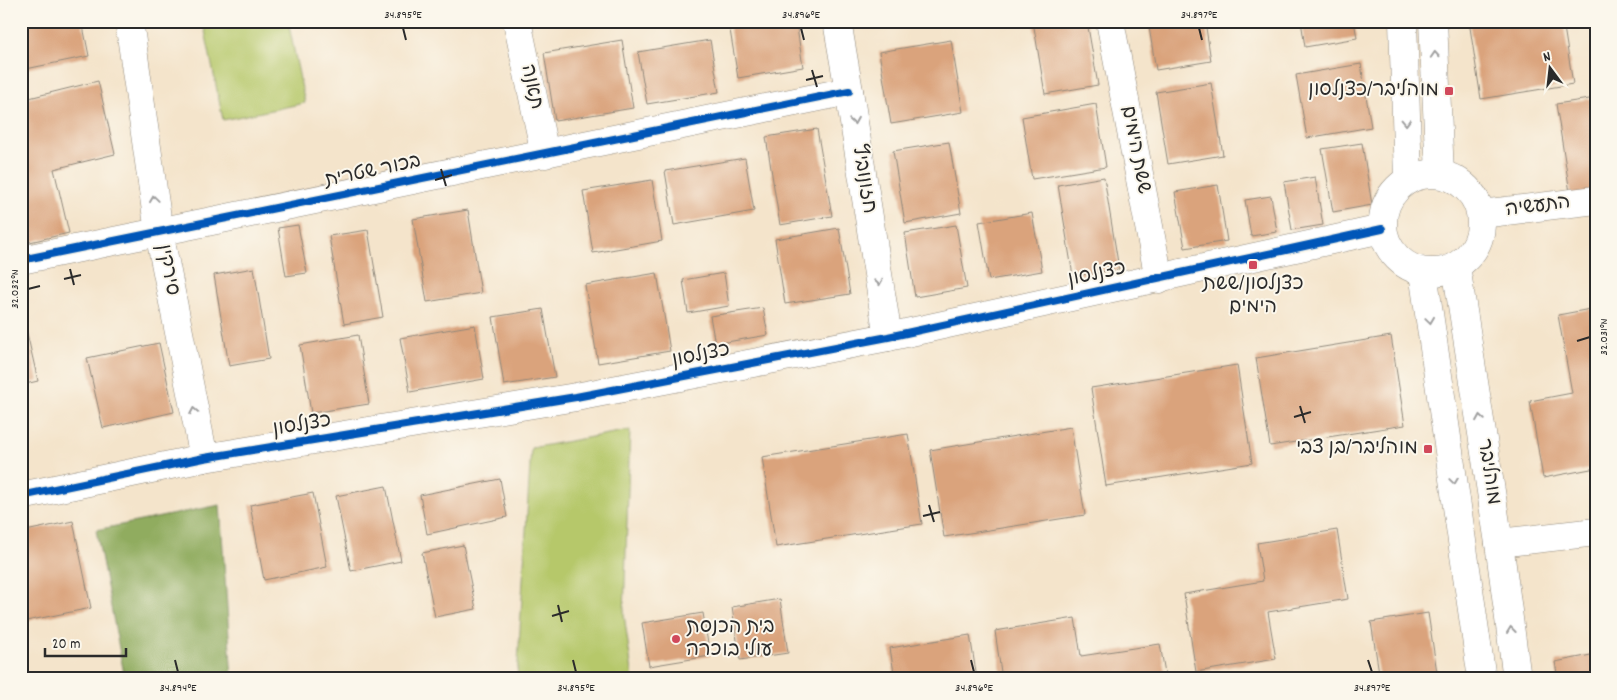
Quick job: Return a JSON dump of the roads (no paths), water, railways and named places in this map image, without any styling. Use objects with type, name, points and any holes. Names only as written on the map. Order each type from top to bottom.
[{"type":"street","name":"סירקין","points":[[129,21],[159,232],[204,458]]},
{"type":"street","name":"תאנה","points":[[516,21],[545,154]]},
{"type":"street","name":"חזונוביץ","points":[[837,21],[850,91],[888,337]]},
{"type":"street","name":"ששת הימים","points":[[1110,21],[1159,279]]},
{"type":"street","points":[[1403,21],[1408,179]]},
{"type":"street","points":[[1433,21],[1440,174]]},
{"type":"street","name":"בכור שטרית","points":[[21,260],[850,91]]},
{"type":"street","points":[[1424,174],[1440,174],[1454,179],[1467,188],[1475,200],[1480,214],[1480,229],[1476,244],[1468,257],[1456,266],[1440,272],[1423,272],[1408,266],[1396,257],[1386,244],[1382,228],[1383,214],[1388,200],[1396,188],[1408,179],[1424,174]]},
{"type":"street","name":"התעשיה","points":[[1480,214],[1596,200]]},
{"type":"street","name":"כצנלסון","points":[[21,496],[204,458],[576,396],[888,337],[1159,279],[1382,228]]},
{"type":"street","name":"מוהליבר","points":[[1456,266],[1499,543],[1517,679]]},
{"type":"street","name":"מוהליבר","points":[[1423,272],[1482,679]]},
{"type":"street","points":[[1499,543],[1596,532]]},
{"type":"place","name":"מוהליבר/כצנלסון","points":[[1449,91]]},
{"type":"place","name":"כצנלסון/ששת הימים","points":[[1253,265]]},
{"type":"place","name":"מוהליבר/בן צבי","points":[[1428,449]]},
{"type":"place","name":"בית הכנסת עולי בוכרה","points":[[676,639]]}]
